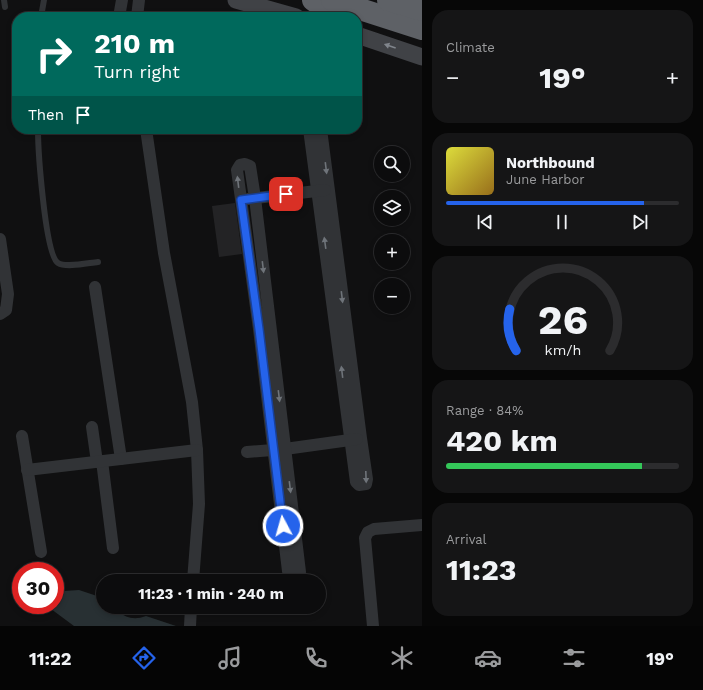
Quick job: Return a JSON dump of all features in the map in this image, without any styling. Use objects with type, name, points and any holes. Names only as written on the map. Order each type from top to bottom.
[{"type":"highway","points":[[313,0],[320,5],[337,12]]},
{"type":"highway","points":[[332,0],[422,29]]},
{"type":"highway","points":[[388,0],[422,10]]},
{"type":"highway","points":[[362,22],[422,42]]},
{"type":"main road","points":[[236,0],[278,12]]},
{"type":"main road","points":[[362,37],[422,57]]},
{"type":"street","points":[[120,12],[122,0]]},
{"type":"street","points":[[138,12],[139,0]]},
{"type":"street","points":[[147,134],[164,253],[192,402],[197,450],[198,504],[193,574]]},
{"type":"street","points":[[310,134],[323,190]]},
{"type":"street","points":[[247,452],[355,439],[323,190],[321,134]]},
{"type":"street","points":[[289,574],[280,449],[255,198],[250,166],[240,165],[237,170],[241,200],[280,449],[300,572],[300,574]]},
{"type":"street","points":[[241,200],[323,190]]},
{"type":"street","points":[[0,239],[8,294],[6,310],[0,314]]},
{"type":"street","points":[[95,287],[121,459]]},
{"type":"street","points":[[92,426],[113,548]]},
{"type":"street","points":[[22,436],[40,552]]},
{"type":"street","points":[[27,470],[197,450]]},
{"type":"street","points":[[373,626],[365,538],[368,532],[374,529],[422,525]]},
{"type":"street","points":[[190,626],[191,614]]},
{"type":"lane","points":[[4,0],[5,7]]},
{"type":"lane","points":[[42,12],[44,0]]},
{"type":"lane","points":[[38,134],[38,154],[47,225],[54,258],[58,263],[65,266],[98,262]]},
{"type":"shaded area","points":[[79,590],[96,596],[96,614],[121,614],[132,618],[146,616],[176,626],[74,626],[58,614],[64,614],[64,591]]},
{"type":"building","points":[[235,203],[242,254],[219,257],[212,206]]},
{"type":"route","points":[[283,526],[259,329],[241,200],[286,194]]}]
